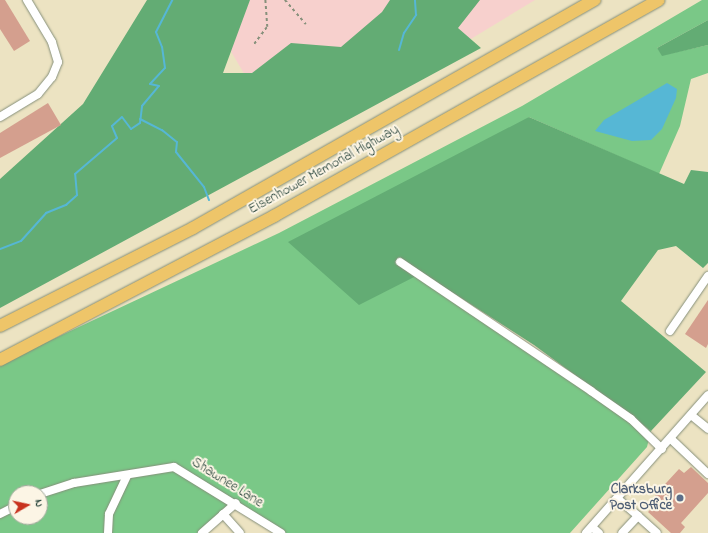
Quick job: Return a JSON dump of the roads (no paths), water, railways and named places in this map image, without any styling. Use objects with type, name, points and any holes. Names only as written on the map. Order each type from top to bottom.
[{"type":"highway","name":"Eisenhower Memorial Highway","points":[[0,326],[193,228],[595,0]]},
{"type":"highway","name":"Eisenhower Memorial Highway","points":[[0,360],[280,212],[659,0]]},
{"type":"street","points":[[0,117],[38,94],[58,62],[52,42],[27,0]]},
{"type":"street","points":[[400,262],[591,390],[630,419],[662,449]]},
{"type":"street","points":[[670,331],[708,276]]},
{"type":"street","points":[[599,533],[589,530],[618,499],[708,395]]},
{"type":"street","points":[[691,414],[708,429]]},
{"type":"street","points":[[670,439],[708,474]]},
{"type":"street","name":"Shawnee Lane","points":[[48,491],[74,483],[127,476],[160,466],[174,467],[236,503],[281,533]]},
{"type":"street","points":[[108,533],[109,514],[127,476]]},
{"type":"street","points":[[618,499],[657,533]]},
{"type":"street","points":[[202,533],[236,503]]},
{"type":"street","points":[[223,514],[240,533]]},
{"type":"street","points":[[622,533],[638,516]]},
{"type":"water","points":[[667,83],[677,89],[676,98],[662,129],[651,140],[632,141],[595,131],[604,120]]},
{"type":"waterway","points":[[0,249],[21,241],[46,213],[66,205],[77,195],[75,174],[117,138],[112,126],[122,117],[131,129],[140,123],[142,106],[159,86],[150,84],[165,68],[162,47],[156,32],[172,0]]},
{"type":"waterway","points":[[399,50],[404,33],[416,15],[415,0]]},
{"type":"waterway","points":[[140,119],[162,130],[177,142],[176,152],[204,187],[209,200]]},
{"type":"place","name":"Clarksburg Post Office","points":[[680,498]]}]
